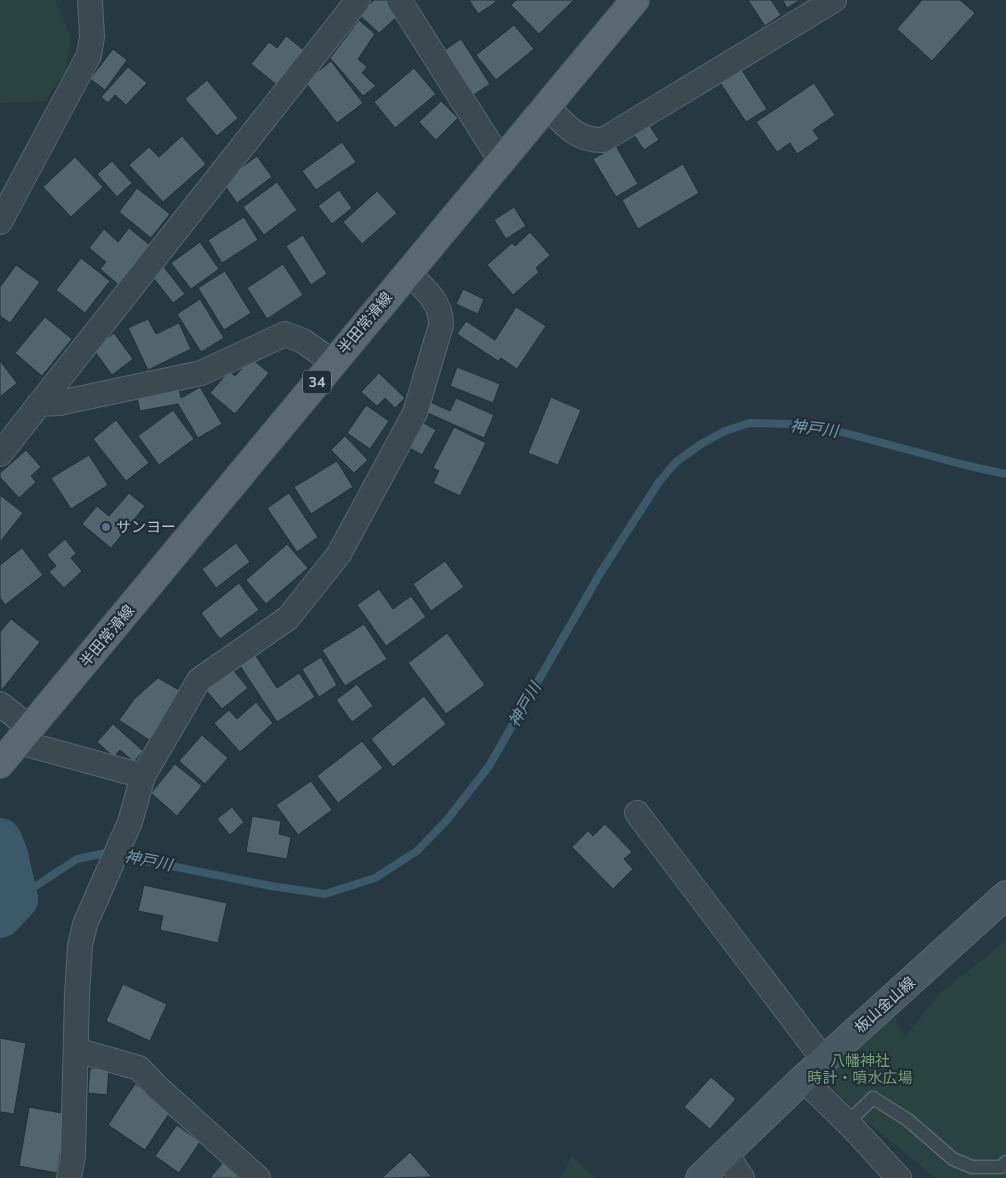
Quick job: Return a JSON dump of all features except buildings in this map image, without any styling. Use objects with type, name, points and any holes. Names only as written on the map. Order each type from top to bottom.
[{"type":"main road","name":"半田常滑線","points":[[0,764],[635,0]]},
{"type":"main road","name":"板山金山線","points":[[700,1178],[803,1079],[1006,895]]},
{"type":"street","points":[[0,222],[89,55],[92,37],[90,0]]},
{"type":"street","points":[[0,454],[358,0]]},
{"type":"street","points":[[399,0],[501,161]]},
{"type":"street","points":[[548,107],[576,135],[593,140],[603,140],[834,0]]},
{"type":"street","points":[[69,1178],[73,1155],[80,946],[85,924],[124,835],[143,776],[199,680],[288,618],[339,554],[386,471],[415,413],[441,326],[439,308],[426,289],[407,272]]},
{"type":"street","points":[[38,404],[59,404],[201,373],[285,334],[302,341],[333,362]]},
{"type":"street","points":[[0,704],[25,735],[143,776]]},
{"type":"street","points":[[637,813],[824,1060]]},
{"type":"street","points":[[76,1050],[139,1068],[157,1087],[258,1178]]},
{"type":"street","points":[[803,1079],[848,1122],[899,1178]]},
{"type":"street","points":[[726,1154],[742,1178]]},
{"type":"lane","points":[[848,1122],[873,1098],[908,1120],[953,1159],[972,1167],[1001,1167],[1006,1162]]},
{"type":"green space","points":[[0,0],[55,0],[71,38],[65,73],[45,101],[0,103]]},
{"type":"green space","name":"八幡神社 時計・噴水広場","points":[[1006,941],[1006,1178],[935,1178],[858,1114],[820,1073],[888,1003],[904,1038],[941,992]]},
{"type":"green space","points":[[572,1156],[595,1178],[559,1178]]},
{"type":"waterway","name":"神戸川","points":[[16,899],[77,859],[106,853],[271,886],[325,894],[375,878],[417,851],[447,820],[489,766],[601,572],[659,482],[676,462],[701,444],[725,431],[749,423],[792,424],[834,430],[1006,474]]},
{"type":"waterway","points":[[0,840],[6,855],[16,899],[0,916]]},
{"type":"place","name":"サンヨー","points":[[106,527]]}]
